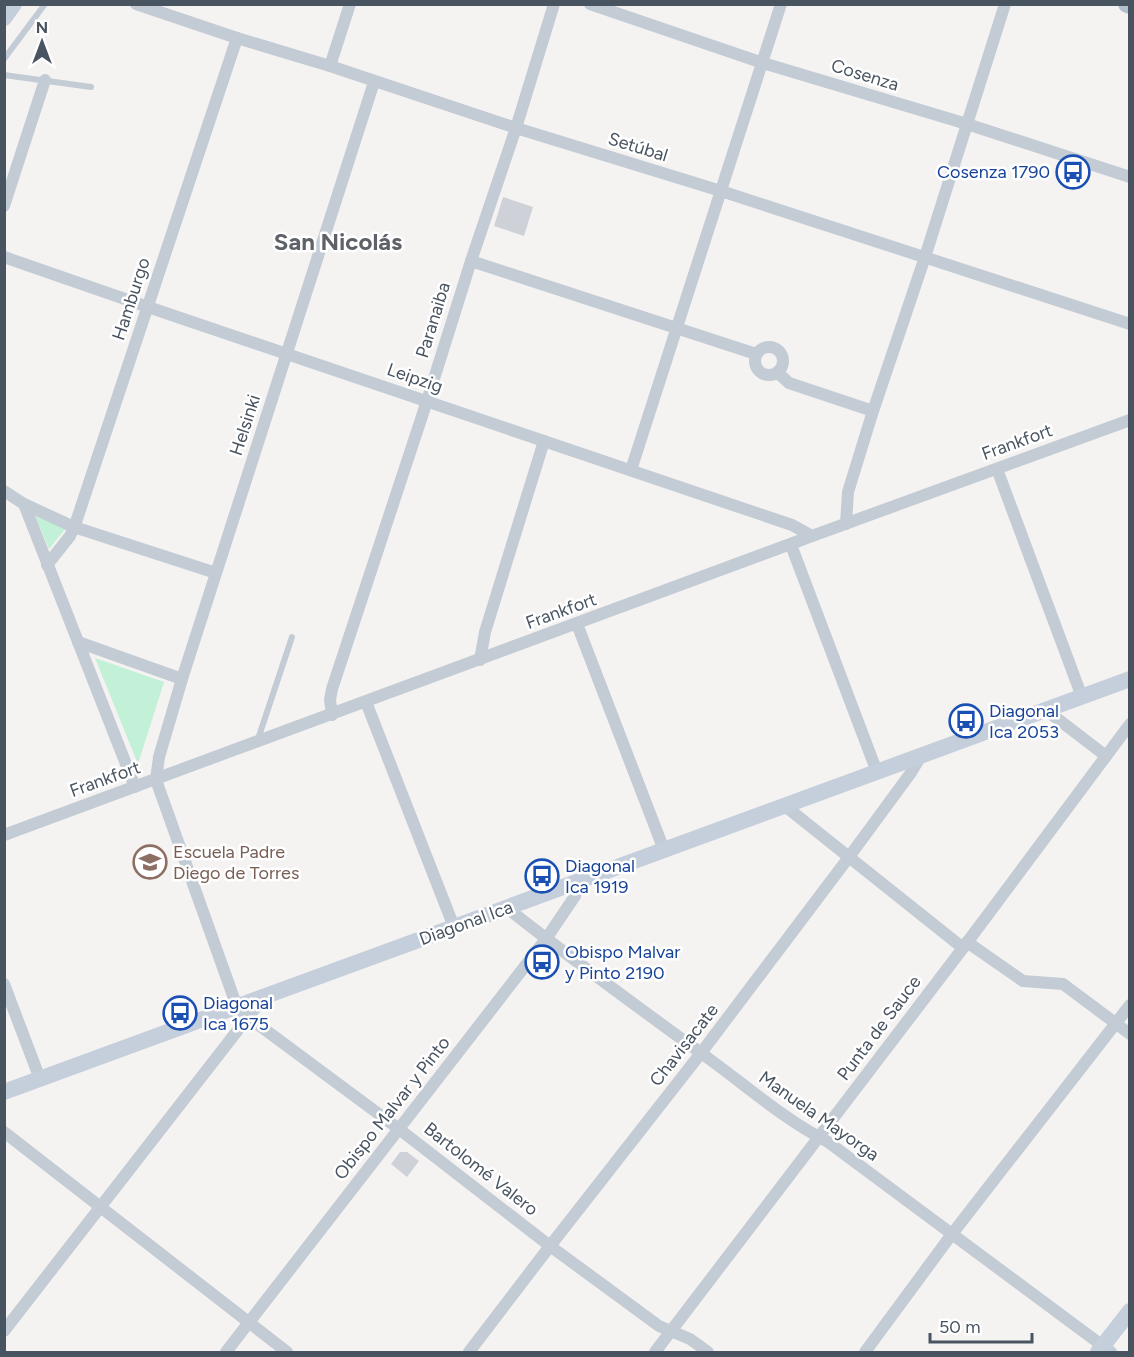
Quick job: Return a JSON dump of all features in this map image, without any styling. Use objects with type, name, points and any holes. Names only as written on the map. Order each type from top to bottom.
[{"type":"main road","points":[[4,18],[14,4]]},
{"type":"main road","name":"Diagonal Ica","points":[[4,1092],[242,1012],[265,997],[1130,679]]},
{"type":"main road","points":[[1104,1350],[1130,1311]]},
{"type":"street","name":"Setúbal","points":[[136,4],[1130,324]]},
{"type":"street","points":[[330,66],[350,4]]},
{"type":"street","name":"Paranaiba","points":[[332,715],[330,700],[332,689],[516,128],[554,4]]},
{"type":"street","name":"Cosenza","points":[[590,4],[763,63],[967,124],[1130,177]]},
{"type":"street","points":[[631,470],[781,4]]},
{"type":"street","points":[[846,524],[848,492],[1005,4]]},
{"type":"street","name":"Hamburgo","points":[[47,565],[70,536],[74,527],[237,38]]},
{"type":"street","points":[[4,206],[45,80]]},
{"type":"street","name":"Helsinki","points":[[156,780],[159,757],[182,679],[374,82]]},
{"type":"street","name":"Leipzig","points":[[4,257],[792,525],[812,536]]},
{"type":"street","points":[[471,261],[756,354]]},
{"type":"street","points":[[768,347],[780,352],[782,365],[777,372],[768,375],[759,371],[755,363],[759,350],[768,347]]},
{"type":"street","points":[[777,372],[789,383],[873,411]]},
{"type":"street","name":"Frankfort","points":[[5,834],[1130,420]]},
{"type":"street","points":[[480,660],[485,632],[544,441]]},
{"type":"street","points":[[997,469],[1082,697]]},
{"type":"street","points":[[4,491],[24,504],[74,527],[216,573]]},
{"type":"street","points":[[24,504],[135,788]]},
{"type":"street","points":[[791,545],[877,772]]},
{"type":"street","points":[[577,624],[664,850]]},
{"type":"street","points":[[78,642],[182,679]]},
{"type":"street","points":[[366,702],[454,927]]},
{"type":"street","points":[[1046,710],[1106,756]]},
{"type":"street","name":"Punta de Sauce","points":[[655,1353],[1130,724]]},
{"type":"street","name":"Chavisacate","points":[[469,1353],[701,1053],[849,857],[921,756]]},
{"type":"street","points":[[4,1331],[100,1207],[242,1012],[156,780]]},
{"type":"street","points":[[785,806],[965,945],[1023,981],[1063,984],[1130,1034]]},
{"type":"street","name":"Obispo Malvar y Pinto","points":[[226,1353],[546,939],[575,896],[580,881]]},
{"type":"street","name":"Manuela Mayorga","points":[[507,908],[807,1131],[828,1142],[1104,1350]]},
{"type":"street","points":[[4,984],[39,1080]]},
{"type":"street","points":[[865,1353],[952,1234],[1130,1005]]},
{"type":"street","name":"Bartolomé Valero","points":[[242,1012],[659,1326],[690,1339],[708,1353]]},
{"type":"street","points":[[4,1132],[287,1353]]},
{"type":"lane","points":[[4,59],[45,4]]},
{"type":"lane","points":[[4,75],[91,87]]},
{"type":"lane","points":[[257,742],[292,637]]},
{"type":"green space","points":[[35,516],[66,528],[49,549]]},
{"type":"green space","points":[[95,658],[164,682],[138,764]]},
{"type":"building","points":[[503,197],[533,207],[524,236],[494,226]]},
{"type":"building","points":[[400,1152],[407,1152],[419,1161],[407,1177],[391,1164]]},
{"type":"place","name":"Cosenza 1790","points":[[1073,172]]},
{"type":"place","name":"Diagonal Ica 2053","points":[[966,721]]},
{"type":"place","name":"Escuela Padre Diego de Torres","points":[[150,862]]},
{"type":"place","name":"Diagonal Ica 1919","points":[[542,876]]},
{"type":"place","name":"Obispo Malvar y Pinto 2190","points":[[542,962]]},
{"type":"place","name":"Diagonal Ica 1675","points":[[180,1013]]},
{"type":"district","name":"San Nicolás","points":[[338,242]]}]
